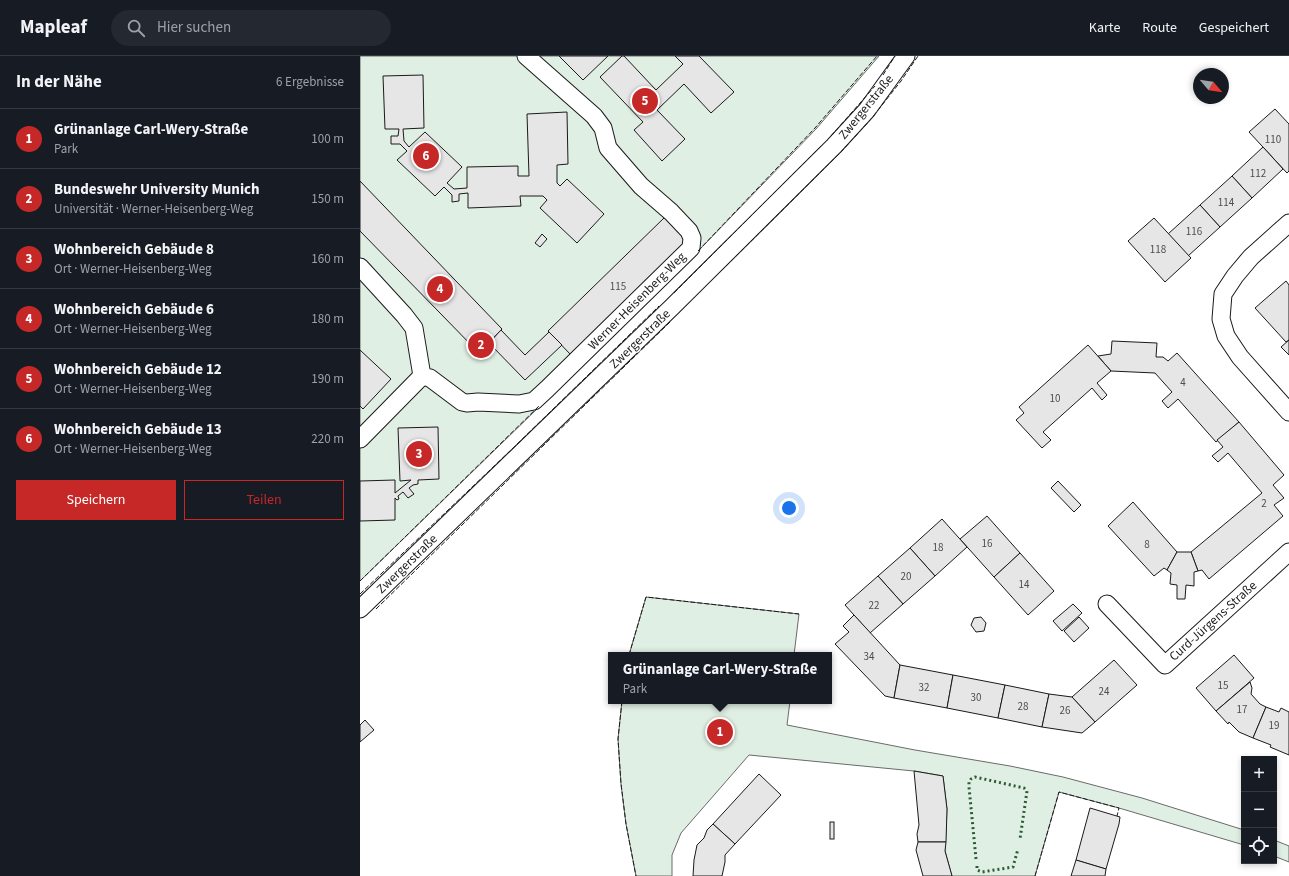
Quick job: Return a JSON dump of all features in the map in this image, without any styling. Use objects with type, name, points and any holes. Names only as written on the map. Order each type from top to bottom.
[{"type":"street","name":"Werner-Heisenberg-Weg","points":[[422,376],[430,378],[441,385],[462,402],[519,404],[534,401],[691,248],[692,238],[689,231],[671,212],[641,186],[608,148],[603,128],[594,116],[526,56]]},
{"type":"street","name":"Zwergerstraße","points":[[360,609],[666,313],[829,151],[867,110],[906,56]]},
{"type":"street","points":[[1289,223],[1251,257],[1235,276],[1223,294],[1221,319],[1226,336],[1240,357],[1289,412]]},
{"type":"street","points":[[360,267],[414,328],[422,376],[360,439]]},
{"type":"street","name":"Curd-Jürgens-Straße","points":[[1106,604],[1164,665],[1289,552]]},
{"type":"green space","points":[[360,56],[879,56],[816,129],[677,273],[360,581]]},
{"type":"green space","points":[[646,597],[799,614],[794,652],[630,652]]},
{"type":"green space","points":[[622,704],[790,704],[787,725],[1063,777],[1142,798],[1241,829],[1241,844],[1059,792],[1035,876],[952,876],[945,851],[947,809],[943,776],[914,771],[749,755],[681,833],[672,855],[672,876],[636,876],[626,824],[621,784],[618,739]]},
{"type":"green space","points":[[1277,841],[1289,846],[1289,862],[1277,857]]},
{"type":"building","points":[[559,56],[608,56],[583,80]]},
{"type":"building","points":[[622,56],[624,56],[656,90],[683,64],[675,56],[699,56],[734,92],[711,113],[684,84],[657,110],[685,139],[662,161],[634,130],[643,122],[600,77]]},
{"type":"building","points":[[423,75],[424,128],[403,129],[404,141],[409,147],[425,132],[462,167],[447,183],[454,189],[467,188],[467,167],[518,166],[518,176],[529,176],[527,114],[567,112],[568,164],[557,165],[557,183],[560,186],[567,179],[604,214],[577,243],[540,208],[547,200],[543,196],[520,196],[521,206],[468,208],[468,193],[459,194],[459,201],[452,202],[452,195],[444,187],[435,196],[397,160],[407,151],[400,144],[391,144],[391,136],[398,136],[399,129],[385,129],[383,76]]},
{"type":"building","points":[[1275,109],[1289,124],[1289,171],[1287,173],[1249,132]]},
{"type":"building","points":[[1263,147],[1283,169],[1252,198],[1232,176]]},
{"type":"building","points":[[1232,176],[1252,198],[1220,227],[1200,205]]},
{"type":"building","points":[[360,181],[502,329],[479,353],[360,231]]},
{"type":"building","points":[[1200,205],[1220,227],[1188,256],[1168,234]]},
{"type":"building","points":[[665,217],[688,241],[571,355],[548,331]]},
{"type":"building","points":[[1154,218],[1191,258],[1165,282],[1128,241]]},
{"type":"building","points":[[542,234],[547,239],[540,247],[535,243]]},
{"type":"building","points":[[1286,281],[1289,285],[1289,340],[1286,342],[1255,308]]},
{"type":"building","points":[[501,330],[525,355],[549,332],[562,345],[525,380],[489,343]]},
{"type":"building","points":[[1289,340],[1289,355],[1281,347]]},
{"type":"building","points":[[1112,341],[1157,343],[1156,357],[1163,357],[1168,361],[1177,353],[1239,422],[1216,442],[1178,399],[1168,408],[1162,401],[1172,392],[1155,373],[1111,371],[1098,356],[1111,354]]},
{"type":"building","points":[[1088,345],[1111,371],[1097,383],[1107,395],[1102,400],[1092,388],[1043,432],[1051,440],[1042,448],[1016,420],[1024,413],[1019,407]]},
{"type":"building","points":[[360,350],[391,379],[363,409],[360,406]]},
{"type":"building","points":[[1239,422],[1284,475],[1273,485],[1284,498],[1274,505],[1283,516],[1209,579],[1202,570],[1198,571],[1191,552],[1262,493],[1228,453],[1218,462],[1212,456],[1223,447],[1217,440]]},
{"type":"building","points":[[438,427],[439,479],[418,480],[418,484],[409,488],[414,494],[408,498],[403,492],[398,496],[399,499],[397,500],[395,498],[395,520],[360,521],[360,481],[395,480],[395,493],[411,480],[400,481],[398,428]]},
{"type":"building","points":[[1058,481],[1081,505],[1074,512],[1051,488]]},
{"type":"building","points":[[1133,502],[1177,552],[1167,570],[1164,568],[1154,576],[1108,526]]},
{"type":"building","points":[[987,516],[1020,553],[994,577],[960,539]]},
{"type":"building","points":[[942,519],[967,547],[935,576],[910,548]]},
{"type":"building","points":[[910,548],[935,576],[903,604],[878,576]]},
{"type":"building","points":[[1177,552],[1191,552],[1198,571],[1194,572],[1194,586],[1186,585],[1185,599],[1177,599],[1177,585],[1170,584],[1171,573],[1167,570]]},
{"type":"building","points":[[1020,553],[1054,591],[1028,615],[994,577]]},
{"type":"building","points":[[878,576],[903,604],[870,633],[845,605]]},
{"type":"building","points":[[1073,604],[1082,613],[1062,631],[1053,621]]},
{"type":"building","points":[[854,615],[900,665],[894,698],[885,696],[835,644],[849,632],[843,626]]},
{"type":"building","points":[[981,617],[986,623],[984,631],[976,632],[971,625],[974,618]]},
{"type":"building","points":[[1079,617],[1089,628],[1074,642],[1064,631]]},
{"type":"building","points":[[1234,655],[1254,678],[1216,711],[1196,688]]},
{"type":"building","points":[[1114,660],[1137,685],[1095,722],[1072,697]]},
{"type":"building","points":[[900,665],[953,675],[947,708],[894,698]]},
{"type":"building","points":[[953,675],[1005,685],[998,718],[947,708]]},
{"type":"building","points":[[1250,682],[1252,688],[1251,694],[1260,704],[1266,707],[1253,738],[1239,732],[1229,722],[1228,724],[1216,711]]},
{"type":"building","points":[[1005,685],[1049,694],[1042,727],[998,718]]},
{"type":"building","points":[[1049,694],[1072,697],[1095,722],[1082,733],[1042,727]]},
{"type":"building","points":[[1266,707],[1279,712],[1281,708],[1289,712],[1289,755],[1270,747],[1271,745],[1253,738]]},
{"type":"building","points":[[365,720],[374,730],[360,742],[360,725]]},
{"type":"building","points":[[914,771],[943,776],[947,809],[946,842],[918,842],[917,834],[919,825]]},
{"type":"building","points":[[759,774],[781,795],[735,844],[713,824]]},
{"type":"building","points":[[1090,808],[1120,817],[1106,869],[1076,860]]},
{"type":"building","points":[[830,822],[834,822],[834,839],[830,839]]},
{"type":"building","points":[[713,824],[735,844],[725,855],[722,876],[693,876],[697,845],[704,838],[707,830]]},
{"type":"building","points":[[918,842],[946,842],[945,851],[952,876],[923,876],[916,850]]},
{"type":"building","points":[[1076,860],[1106,869],[1105,876],[1071,876]]},
{"type":"hedge","points":[[976,859],[969,787],[969,782],[975,777],[1024,788],[1027,791],[1020,839]]},
{"type":"hedge","points":[[977,866],[977,870],[982,872],[1013,867],[1018,849]]},
{"type":"fence","points":[[698,251],[815,128],[877,56]]},
{"type":"fence","points":[[883,75],[895,56]]},
{"type":"fence","points":[[721,271],[841,152],[871,119],[901,81],[918,56]]},
{"type":"fence","points":[[831,136],[875,86]]},
{"type":"fence","points":[[674,293],[822,145]]},
{"type":"fence","points":[[360,594],[659,306]]},
{"type":"fence","points":[[376,609],[670,322]]},
{"type":"fence","points":[[360,581],[539,406]]},
{"type":"fence","points":[[630,652],[646,597],[799,614]]},
{"type":"fence","points":[[622,704],[618,739],[621,784],[626,824],[636,876]]},
{"type":"fence","points":[[1035,876],[1059,792],[1119,808],[1117,816]]},
{"type":"place","name":"Wohnbereich Gebäude 12","points":[[645,101]]},
{"type":"place","name":"Wohnbereich Gebäude 13","points":[[426,156]]},
{"type":"place","name":"Wohnbereich Gebäude 6","points":[[440,289]]},
{"type":"place","name":"Bundeswehr University Munich","points":[[481,345]]},
{"type":"place","name":"Wohnbereich Gebäude 8","points":[[419,454]]},
{"type":"place","name":"Grünanlage Carl-Wery-Straße","points":[[720,732]]}]
